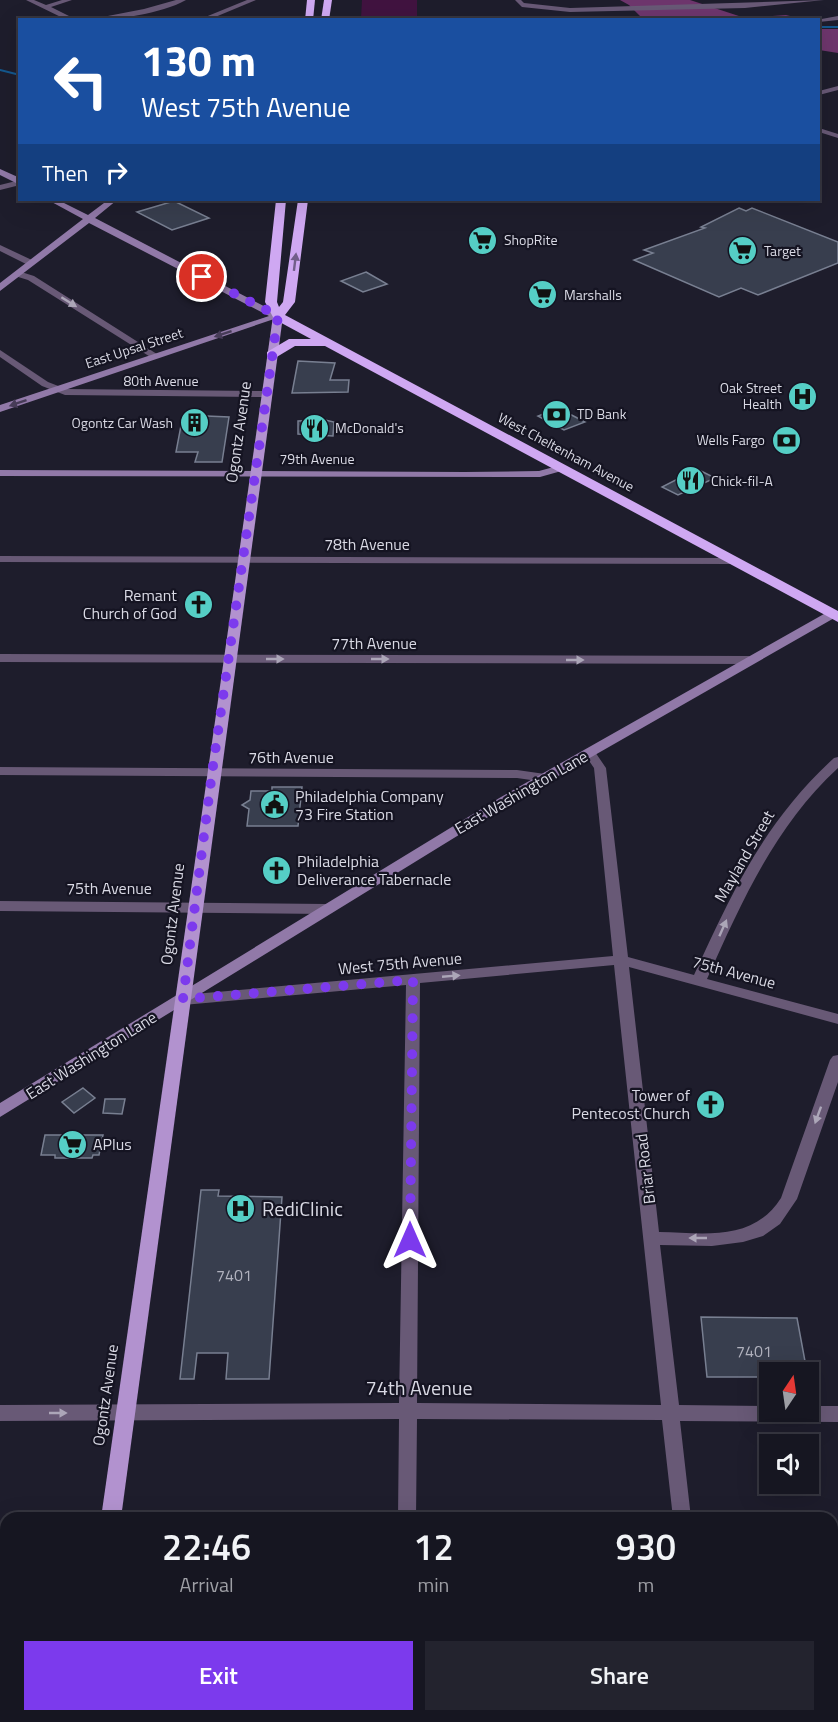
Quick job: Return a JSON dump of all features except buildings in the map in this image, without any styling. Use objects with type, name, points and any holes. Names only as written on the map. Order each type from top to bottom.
[{"type":"highway","points":[[309,18],[311,0]]},
{"type":"highway","points":[[325,18],[328,0]]},
{"type":"highway","name":"Ogontz Avenue","points":[[281,201],[271,302],[278,316],[290,302],[303,201]]},
{"type":"highway","name":"West Cheltenham Avenue","points":[[278,316],[836,614]]},
{"type":"highway","points":[[271,355],[293,342],[312,341],[330,345]]},
{"type":"main road","points":[[0,172],[18,181]]},
{"type":"main road","points":[[54,201],[278,316]]},
{"type":"main road","points":[[0,288],[112,201]]},
{"type":"main road","name":"Ogontz Avenue","points":[[112,1512],[196,907],[212,773],[278,316]]},
{"type":"main road","name":"East Upsal Street","points":[[0,409],[278,316]]},
{"type":"main road","name":"79th Avenue","points":[[0,473],[540,474],[561,468]]},
{"type":"main road","name":"East Washington Lane","points":[[0,1111],[326,909],[545,778],[749,660],[836,614]]},
{"type":"street","points":[[29,0],[70,18]]},
{"type":"street","points":[[46,7],[69,0]]},
{"type":"street","points":[[102,18],[145,11],[183,0]]},
{"type":"street","points":[[206,18],[253,0],[262,0]]},
{"type":"street","points":[[751,0],[767,5]]},
{"type":"street","points":[[520,3],[558,12],[598,9],[718,9],[821,0]]},
{"type":"street","points":[[820,20],[838,18]]},
{"type":"street","points":[[820,93],[838,87]]},
{"type":"street","points":[[820,130],[838,136]]},
{"type":"street","points":[[0,188],[18,183]]},
{"type":"street","points":[[0,248],[32,263]]},
{"type":"street","points":[[18,274],[31,278],[156,356]]},
{"type":"street","points":[[0,353],[56,389]]},
{"type":"street","name":"80th Avenue","points":[[56,389],[84,394],[266,394]]},
{"type":"street","name":"78th Avenue","points":[[0,559],[735,561]]},
{"type":"street","name":"77th Avenue","points":[[0,658],[749,660]]},
{"type":"street","name":"Briar Road","points":[[589,752],[600,768],[681,1512]]},
{"type":"street","name":"Mayland Street","points":[[699,981],[739,893],[763,850],[791,809],[838,761]]},
{"type":"street","name":"76th Avenue","points":[[0,771],[517,774],[545,778]]},
{"type":"street","name":"75th Avenue","points":[[0,906],[326,909]]},
{"type":"street","name":"West 75th Avenue","points":[[183,999],[620,960]]},
{"type":"street","name":"75th Avenue","points":[[620,960],[838,1019]]},
{"type":"street","points":[[407,1512],[413,980]]},
{"type":"street","points":[[652,1238],[727,1238],[767,1227],[780,1214],[789,1199],[838,1060]]},
{"type":"street","name":"74th Avenue","points":[[0,1413],[408,1411],[838,1414]]},
{"type":"shaded area","points":[[362,0],[417,0],[417,18],[361,18]]},
{"type":"shaded area","points":[[620,0],[690,0],[745,18],[642,18],[629,5]]},
{"type":"shaded area","points":[[786,15],[798,18],[745,18]]},
{"type":"shaded area","points":[[820,29],[838,29],[838,53],[820,50]]},
{"type":"waterway","points":[[820,27],[838,27]]},
{"type":"waterway","points":[[0,70],[18,74]]},
{"type":"place","name":"ShopRite","points":[[483,240]]},
{"type":"place","name":"Target","points":[[743,251]]},
{"type":"place","name":"Marshalls","points":[[543,295]]},
{"type":"place","name":"Oak Street Health","points":[[803,396]]},
{"type":"place","name":"TD Bank","points":[[556,414]]},
{"type":"place","name":"Ogontz Car Wash","points":[[194,423]]},
{"type":"place","name":"McDonald's","points":[[314,428]]},
{"type":"place","name":"Wells Fargo","points":[[786,440]]},
{"type":"place","name":"Chick-fil-A","points":[[690,481]]},
{"type":"place","name":"Remant Church of God","points":[[198,604]]},
{"type":"place","name":"Philadelphia Company 73 Fire Station","points":[[274,805]]},
{"type":"place","name":"Philadelphia Deliverance Tabernacle","points":[[276,870]]},
{"type":"place","name":"Tower of Pentecost Church","points":[[711,1104]]},
{"type":"place","name":"APlus","points":[[72,1144]]},
{"type":"place","name":"RediClinic","points":[[241,1209]]},
{"type":"route","points":[[202,277],[278,316],[212,773],[183,999],[413,980],[410,1240]]}]
